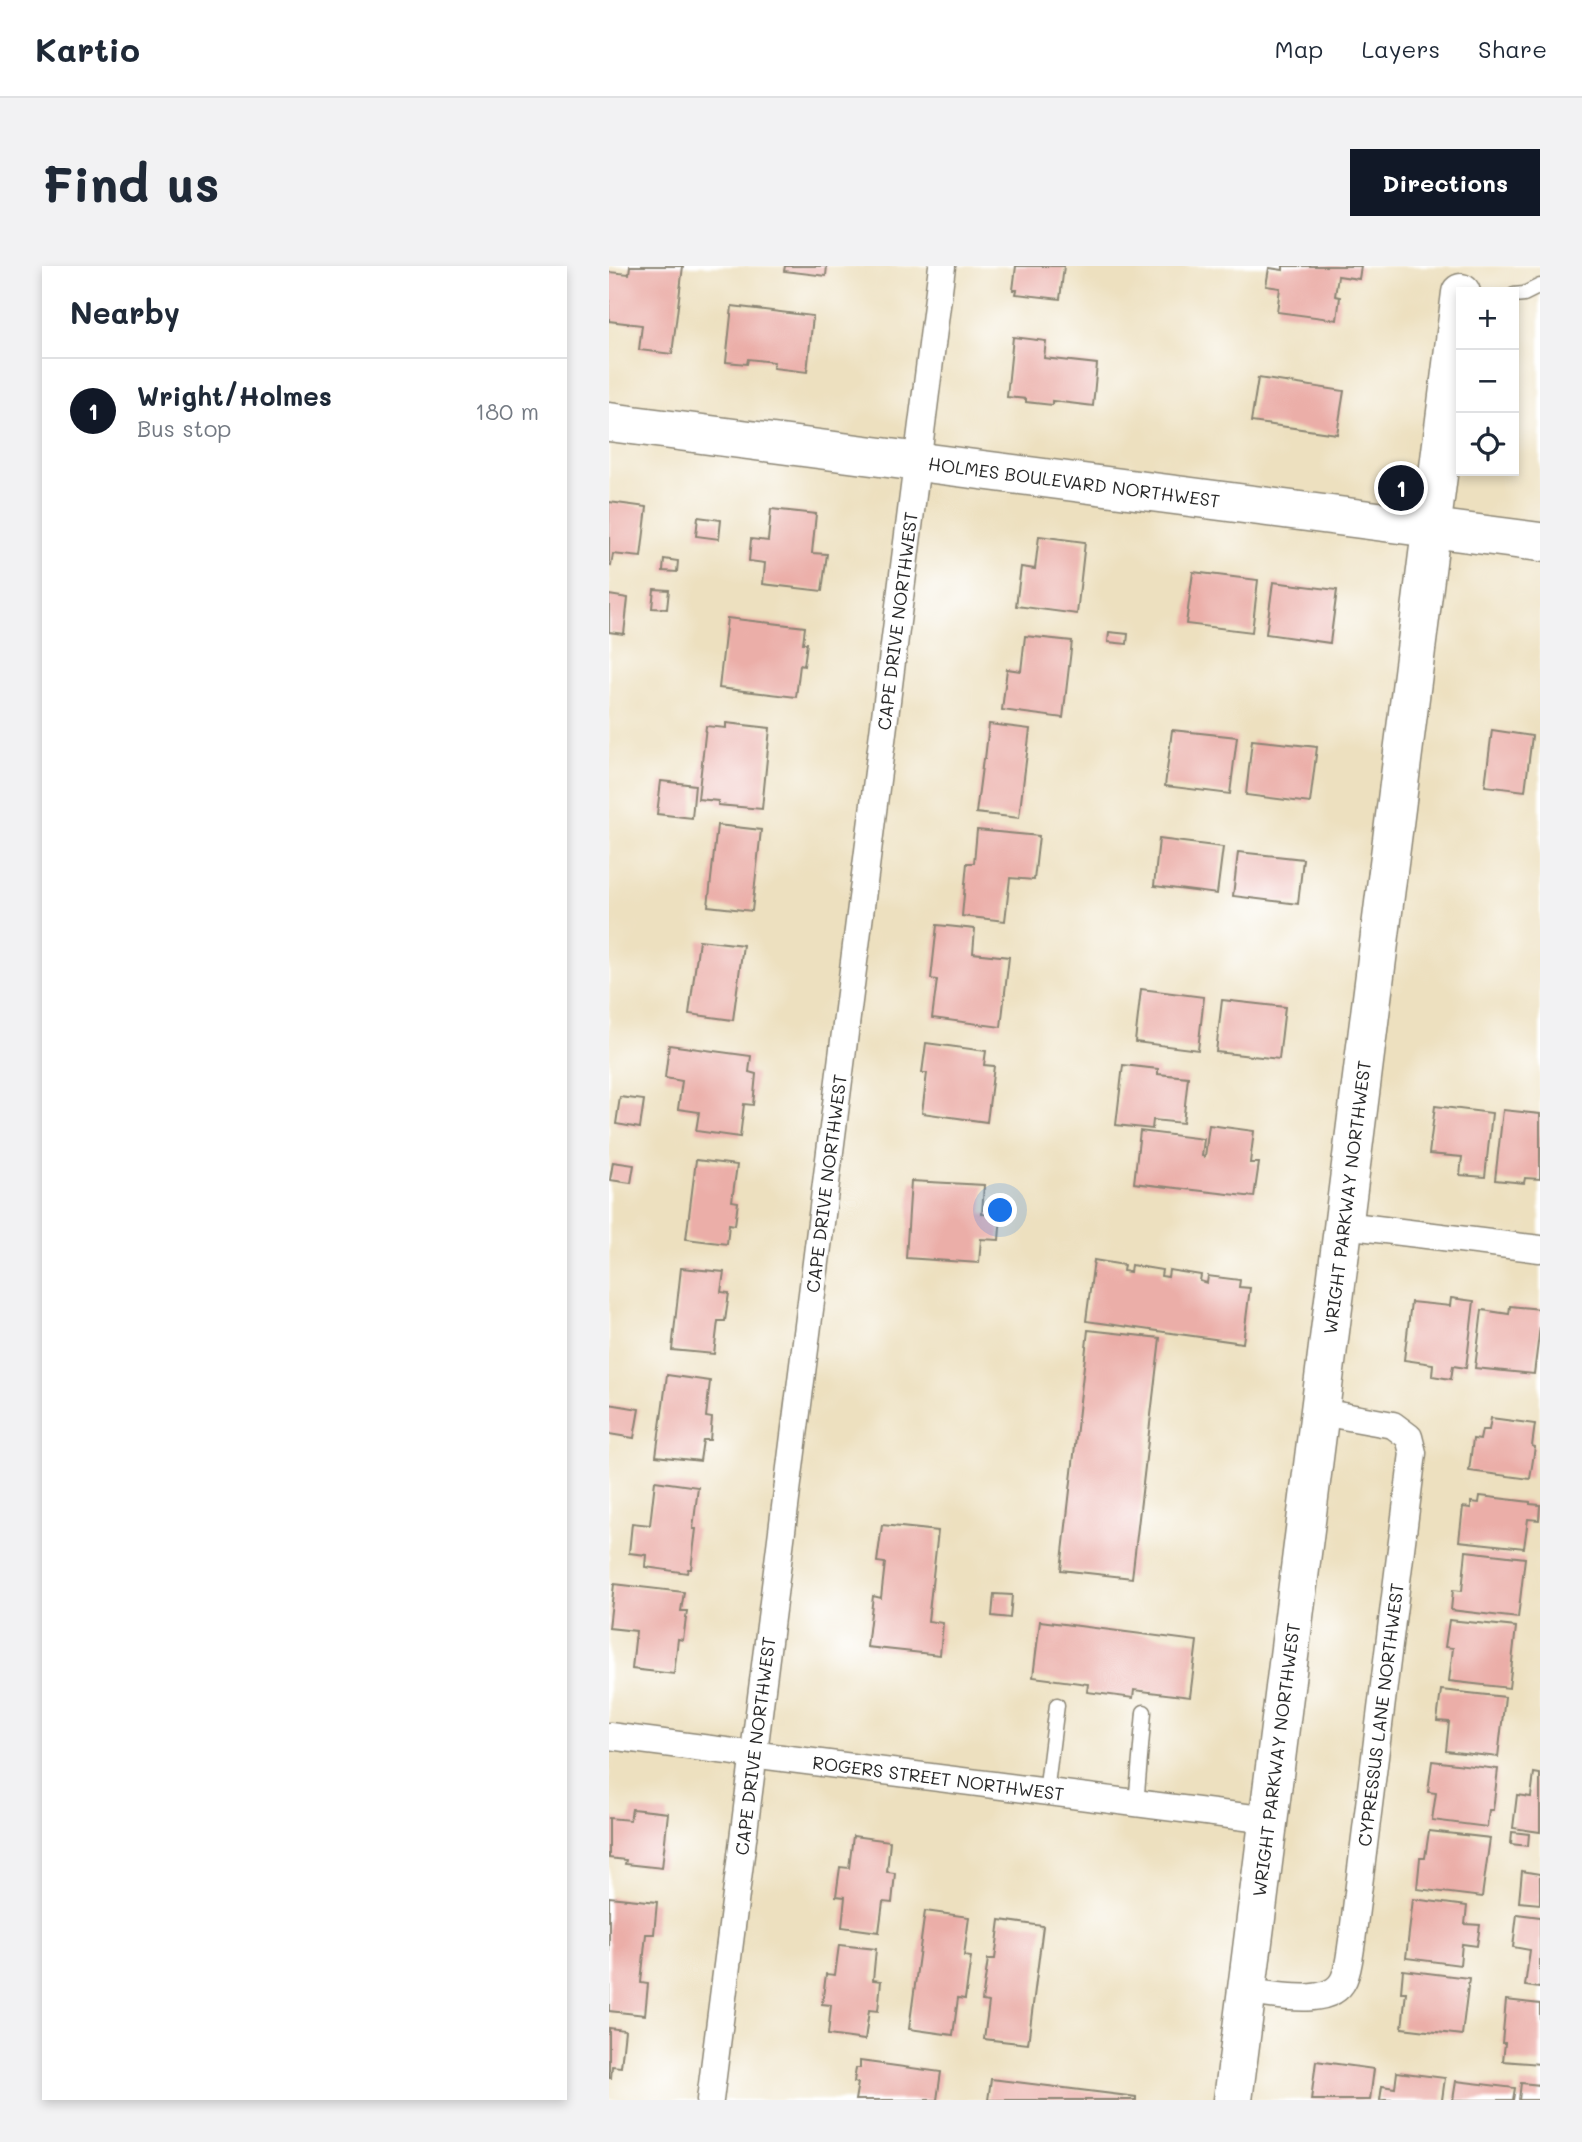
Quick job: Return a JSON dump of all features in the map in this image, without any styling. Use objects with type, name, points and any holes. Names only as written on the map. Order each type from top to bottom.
[{"type":"street","name":"CAPE DRIVE NORTHWEST","points":[[710,2100],[942,266]]},
{"type":"street","name":"WRIGHT PARKWAY NORTHWEST","points":[[1233,2100],[1456,337]]},
{"type":"street","name":"HOLMES BOULEVARD NORTHWEST","points":[[609,422],[1540,542]]},
{"type":"street","points":[[1344,1225],[1540,1248]]},
{"type":"street","name":"CYPRESSUS LANE NORTHWEST","points":[[1247,1992],[1314,1998],[1332,1994],[1344,1980],[1352,1941],[1413,1453],[1409,1437],[1393,1425],[1321,1412]]},
{"type":"street","name":"ROGERS STREET NORTHWEST","points":[[609,1736],[1269,1820]]},
{"type":"lane","points":[[1519,294],[1540,286]]},
{"type":"lane","points":[[1046,1793],[1057,1705]]},
{"type":"lane","points":[[1136,1805],[1144,1712]]},
{"type":"building","points":[[630,266],[683,266],[672,354],[639,350],[642,325],[609,321],[609,272],[629,274]]},
{"type":"building","points":[[785,266],[827,266],[826,276],[784,271]]},
{"type":"building","points":[[1016,266],[1064,266],[1060,299],[1016,294],[1017,290],[1013,290]]},
{"type":"building","points":[[1283,266],[1361,266],[1359,279],[1338,276],[1335,296],[1340,297],[1337,320],[1277,312],[1280,288],[1266,286],[1269,268],[1283,270]]},
{"type":"building","points":[[732,306],[813,316],[807,372],[773,368],[774,362],[748,359],[747,364],[726,362]]},
{"type":"building","points":[[1013,337],[1046,341],[1044,358],[1097,364],[1093,406],[1052,401],[1052,405],[1007,397]]},
{"type":"building","points":[[1258,378],[1344,391],[1337,434],[1251,422]]},
{"type":"building","points":[[609,502],[647,507],[641,557],[613,554],[611,566],[609,565]]},
{"type":"building","points":[[771,509],[816,514],[812,553],[827,554],[822,591],[763,584],[765,563],[749,561],[751,539],[768,541]]},
{"type":"building","points":[[698,517],[721,520],[719,539],[696,536]]},
{"type":"building","points":[[1039,536],[1085,542],[1077,614],[1016,606],[1021,567],[1035,569]]},
{"type":"building","points":[[664,559],[678,561],[677,572],[663,571]]},
{"type":"building","points":[[1193,572],[1258,580],[1252,632],[1186,624]]},
{"type":"building","points":[[1273,582],[1337,590],[1330,643],[1266,634]]},
{"type":"building","points":[[654,589],[669,590],[667,609],[652,608]]},
{"type":"building","points":[[609,595],[628,598],[624,634],[609,632]]},
{"type":"building","points":[[727,618],[805,627],[803,643],[807,643],[804,666],[800,665],[796,697],[719,688]]},
{"type":"building","points":[[1109,632],[1128,634],[1127,644],[1108,642]]},
{"type":"building","points":[[1025,636],[1072,641],[1063,718],[1002,710],[1007,669],[1021,671]]},
{"type":"building","points":[[726,723],[770,728],[762,809],[718,805],[718,801],[698,799],[706,726],[726,728]]},
{"type":"building","points":[[989,724],[1030,729],[1019,818],[976,813]]},
{"type":"building","points":[[1172,730],[1237,737],[1230,794],[1165,786]]},
{"type":"building","points":[[1492,730],[1532,736],[1525,791],[1485,786]]},
{"type":"building","points":[[1252,740],[1317,747],[1310,803],[1246,795]]},
{"type":"building","points":[[661,781],[695,785],[692,818],[657,814]]},
{"type":"building","points":[[717,825],[761,830],[752,911],[708,906]]},
{"type":"building","points":[[977,830],[1039,836],[1034,880],[1010,878],[1005,921],[962,916],[967,863],[974,863]]},
{"type":"building","points":[[1159,839],[1223,847],[1217,894],[1154,886]]},
{"type":"building","points":[[1238,852],[1303,859],[1298,904],[1233,896]]},
{"type":"building","points":[[937,925],[975,929],[973,953],[1009,957],[1001,1027],[932,1018],[937,980],[931,979]]},
{"type":"building","points":[[699,940],[743,945],[733,1020],[689,1014]]},
{"type":"building","points":[[1141,989],[1204,997],[1198,1050],[1135,1042]]},
{"type":"building","points":[[1222,1000],[1285,1007],[1279,1059],[1216,1052]]},
{"type":"building","points":[[926,1043],[986,1051],[984,1065],[994,1066],[987,1122],[922,1113],[927,1073],[922,1073]]},
{"type":"building","points":[[669,1045],[751,1056],[749,1072],[756,1074],[753,1105],[744,1104],[740,1137],[696,1131],[699,1112],[678,1109],[682,1081],[665,1078]]},
{"type":"building","points":[[1123,1065],[1158,1069],[1158,1074],[1188,1077],[1183,1123],[1153,1120],[1152,1129],[1116,1125]]},
{"type":"building","points":[[620,1097],[644,1100],[640,1128],[616,1124]]},
{"type":"building","points":[[1435,1106],[1492,1113],[1485,1177],[1460,1175],[1462,1157],[1429,1154]]},
{"type":"building","points":[[1503,1110],[1540,1114],[1540,1179],[1525,1178],[1524,1183],[1495,1180]]},
{"type":"building","points":[[1209,1125],[1254,1131],[1250,1163],[1259,1163],[1254,1197],[1134,1183],[1140,1131],[1204,1139],[1202,1156],[1205,1157]]},
{"type":"building","points":[[696,1160],[737,1165],[732,1201],[738,1202],[735,1225],[729,1224],[727,1244],[686,1239]]},
{"type":"building","points":[[613,1162],[634,1165],[631,1183],[610,1180]]},
{"type":"building","points":[[911,1181],[984,1185],[982,1214],[1001,1215],[999,1240],[981,1239],[979,1263],[906,1258]]},
{"type":"building","points":[[1094,1260],[1124,1265],[1123,1271],[1130,1272],[1131,1265],[1162,1270],[1161,1276],[1168,1277],[1169,1270],[1201,1275],[1200,1281],[1207,1283],[1208,1276],[1240,1280],[1239,1287],[1250,1288],[1243,1343],[1086,1321]]},
{"type":"building","points":[[681,1268],[724,1272],[721,1292],[729,1293],[725,1321],[718,1321],[714,1354],[672,1350]]},
{"type":"building","points":[[1451,1298],[1474,1301],[1466,1368],[1453,1366],[1451,1379],[1432,1376],[1433,1364],[1404,1360],[1411,1302],[1450,1306]]},
{"type":"building","points":[[1510,1306],[1540,1309],[1534,1374],[1475,1368],[1482,1310],[1509,1314]]},
{"type":"building","points":[[1088,1330],[1160,1338],[1132,1578],[1061,1570]]},
{"type":"building","points":[[667,1375],[710,1381],[706,1417],[712,1418],[710,1440],[703,1440],[700,1461],[656,1456]]},
{"type":"building","points":[[609,1404],[639,1409],[634,1438],[609,1434]]},
{"type":"building","points":[[1491,1418],[1535,1424],[1530,1479],[1469,1471],[1473,1439],[1480,1440],[1482,1430],[1489,1430]]},
{"type":"building","points":[[655,1481],[698,1487],[691,1569],[688,1569],[687,1573],[645,1567],[646,1555],[629,1553],[632,1523],[650,1525]]},
{"type":"building","points":[[1480,1496],[1540,1505],[1539,1520],[1528,1519],[1524,1548],[1459,1541],[1463,1507],[1471,1508],[1471,1502],[1479,1503]]},
{"type":"building","points":[[882,1525],[938,1531],[928,1621],[943,1623],[940,1655],[867,1647],[873,1596],[881,1598],[885,1563],[877,1562]]},
{"type":"building","points":[[1466,1551],[1525,1558],[1518,1618],[1451,1610],[1453,1590],[1462,1591]]},
{"type":"building","points":[[614,1584],[684,1592],[681,1611],[687,1611],[683,1640],[678,1639],[674,1674],[632,1669],[636,1631],[609,1628]]},
{"type":"building","points":[[994,1594],[1012,1595],[1010,1618],[992,1616]]},
{"type":"building","points":[[1449,1620],[1516,1627],[1509,1688],[1449,1681],[1453,1648],[1445,1647]]},
{"type":"building","points":[[1040,1621],[1197,1641],[1190,1697],[1134,1690],[1133,1698],[1087,1692],[1088,1684],[1033,1677]]},
{"type":"building","points":[[1441,1690],[1505,1697],[1498,1757],[1446,1751],[1449,1722],[1437,1721]]},
{"type":"building","points":[[1432,1761],[1498,1769],[1493,1810],[1489,1810],[1487,1827],[1432,1820],[1436,1793],[1428,1792]]},
{"type":"building","points":[[1534,1773],[1540,1774],[1540,1832],[1513,1828],[1517,1795],[1531,1797]]},
{"type":"building","points":[[632,1809],[668,1813],[662,1868],[625,1864],[626,1860],[609,1858],[609,1818],[630,1820]]},
{"type":"building","points":[[1429,1831],[1490,1838],[1482,1897],[1417,1889],[1420,1858],[1425,1858]]},
{"type":"building","points":[[1512,1832],[1529,1834],[1528,1846],[1511,1844]]},
{"type":"building","points":[[853,1836],[890,1841],[887,1872],[895,1873],[892,1903],[883,1902],[879,1932],[842,1927],[845,1897],[836,1896],[840,1867],[849,1868]]},
{"type":"building","points":[[1522,1871],[1540,1874],[1540,1904],[1519,1902]]},
{"type":"building","points":[[609,1897],[657,1902],[654,1934],[646,1934],[641,1983],[648,1984],[645,2015],[609,2011]]},
{"type":"building","points":[[1413,1899],[1467,1906],[1465,1924],[1480,1925],[1477,1946],[1462,1944],[1460,1965],[1406,1958]]},
{"type":"building","points":[[925,1911],[969,1917],[964,1956],[971,1957],[965,1999],[958,1998],[953,2035],[909,2029]]},
{"type":"building","points":[[1517,1914],[1540,1917],[1540,1988],[1525,1986],[1530,1950],[1513,1947]]},
{"type":"building","points":[[1000,1920],[1043,1926],[1028,2044],[984,2039],[989,2002],[982,2001],[988,1959],[995,1959]]},
{"type":"building","points":[[839,1945],[876,1949],[873,1980],[881,1981],[878,2011],[869,2010],[865,2040],[828,2035],[831,2005],[822,2004],[826,1974],[835,1975]]},
{"type":"building","points":[[1403,1970],[1469,1978],[1462,2035],[1402,2028],[1406,1992],[1401,1992]]},
{"type":"building","points":[[1506,2000],[1540,2004],[1540,2064],[1503,2061]]},
{"type":"building","points":[[609,2028],[625,2030],[621,2067],[612,2066],[611,2078],[609,2078]]},
{"type":"building","points":[[860,2061],[941,2072],[937,2100],[855,2100],[858,2083],[854,2082]]},
{"type":"building","points":[[1316,2061],[1374,2069],[1370,2100],[1311,2100]]},
{"type":"building","points":[[1397,2072],[1445,2078],[1442,2100],[1380,2100],[1382,2086],[1395,2088]]},
{"type":"building","points":[[991,2079],[1136,2097],[1136,2100],[988,2100]]},
{"type":"building","points":[[1456,2081],[1515,2088],[1513,2100],[1453,2100]]},
{"type":"building","points":[[1521,2083],[1540,2085],[1540,2100],[1519,2100]]},
{"type":"place","name":"Wright/Holmes","points":[[1401,488]]}]
